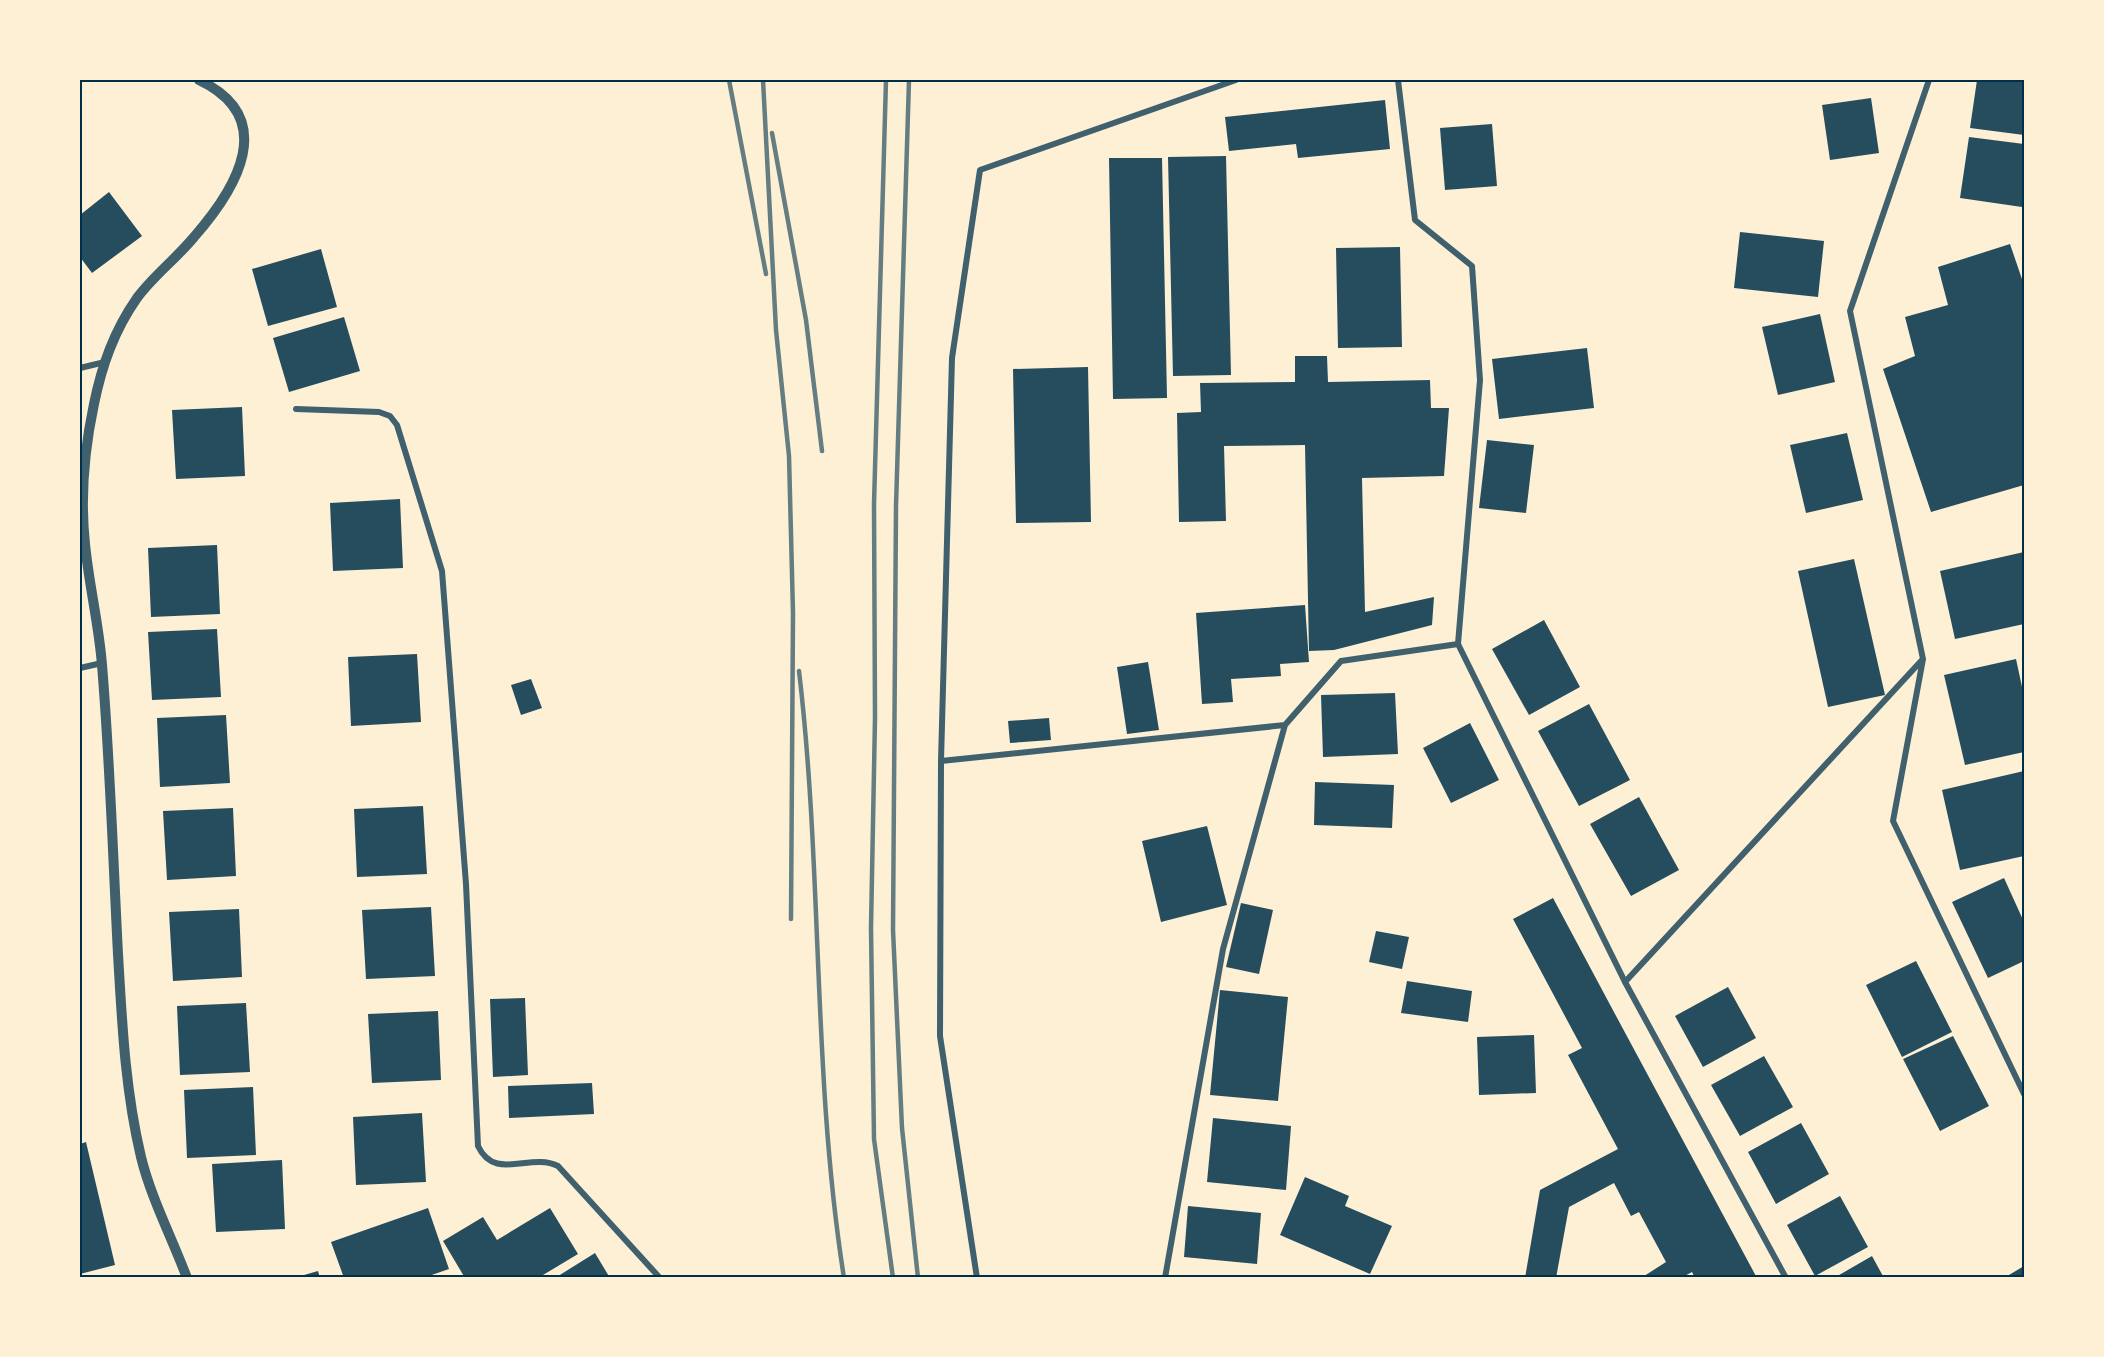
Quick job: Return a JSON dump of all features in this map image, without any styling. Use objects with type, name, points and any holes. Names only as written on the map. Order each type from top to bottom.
[{"type":"street","points":[[187,1278],[142,1161],[124,1059],[102,663],[85,543],[83,483],[88,436],[105,362],[118,330],[139,296],[164,265],[192,240],[235,180],[245,143],[244,125],[237,110],[225,96],[200,80]]},
{"type":"street","points":[[977,1278],[940,1036],[941,761],[952,358],[980,170],[1236,80]]},
{"type":"street","points":[[1398,80],[1415,220],[1472,266],[1480,380],[1458,644],[1625,982],[1786,1278]]},
{"type":"street","points":[[1929,80],[1850,311],[1923,659],[1893,821],[2025,1094]]},
{"type":"street","points":[[80,368],[105,362]]},
{"type":"street","points":[[296,409],[379,411],[390,416],[397,425],[442,571],[466,884],[478,1146],[483,1158],[496,1165],[548,1161],[558,1166],[660,1278]]},
{"type":"street","points":[[1165,1278],[1222,949],[1285,725],[1341,661],[1458,644]]},
{"type":"street","points":[[1625,982],[1923,659]]},
{"type":"street","points":[[80,668],[102,663]]},
{"type":"street","points":[[941,761],[1285,725]]},
{"type":"building","points":[[1977,80],[2024,80],[2024,135],[1970,128]]},
{"type":"building","points":[[1871,98],[1879,153],[1830,160],[1822,105]]},
{"type":"building","points":[[1385,100],[1390,149],[1298,158],[1296,144],[1229,151],[1225,117]]},
{"type":"building","points":[[1492,124],[1497,186],[1445,190],[1440,128]]},
{"type":"building","points":[[1969,137],[2024,144],[2022,207],[1960,198]]},
{"type":"building","points":[[1226,156],[1231,375],[1173,376],[1168,157]]},
{"type":"building","points":[[1109,158],[1162,158],[1167,398],[1113,399]]},
{"type":"building","points":[[109,192],[142,236],[92,273],[80,257],[80,215]]},
{"type":"building","points":[[1740,232],[1824,241],[1818,297],[1734,288]]},
{"type":"building","points":[[2010,244],[2024,285],[2024,485],[1931,512],[1883,369],[1915,356],[1905,317],[1948,305],[1938,267]]},
{"type":"building","points":[[1400,247],[1402,347],[1338,348],[1336,248]]},
{"type":"building","points":[[321,249],[337,307],[268,326],[252,269]]},
{"type":"building","points":[[1820,314],[1835,382],[1778,395],[1762,327]]},
{"type":"building","points":[[344,317],[360,371],[289,392],[273,338]]},
{"type":"building","points":[[1587,348],[1594,408],[1499,419],[1492,359]]},
{"type":"building","points":[[1295,356],[1327,356],[1328,382],[1430,380],[1431,408],[1449,408],[1444,476],[1362,478],[1365,612],[1434,597],[1432,625],[1334,650],[1309,651],[1305,445],[1224,446],[1226,521],[1179,522],[1177,413],[1201,412],[1200,383],[1295,382]]},
{"type":"building","points":[[1088,367],[1091,522],[1016,523],[1013,369]]},
{"type":"building","points":[[242,407],[245,476],[176,479],[172,410]]},
{"type":"building","points":[[1847,433],[1863,500],[1806,513],[1790,445]]},
{"type":"building","points":[[1487,440],[1534,445],[1526,513],[1479,508]]},
{"type":"building","points":[[400,499],[403,568],[333,571],[330,503]]},
{"type":"building","points":[[217,545],[220,614],[151,617],[148,548]]},
{"type":"building","points":[[2024,552],[2024,624],[1955,639],[1940,571]]},
{"type":"building","points":[[1854,559],[1885,695],[1828,707],[1798,571]]},
{"type":"building","points":[[1305,605],[1309,662],[1280,664],[1281,676],[1231,679],[1233,702],[1202,704],[1196,613]]},
{"type":"building","points":[[1544,620],[1580,687],[1529,715],[1492,649]]},
{"type":"building","points":[[217,629],[221,697],[152,700],[148,632]]},
{"type":"building","points":[[417,654],[421,722],[351,726],[348,657]]},
{"type":"building","points":[[2016,659],[2024,696],[2024,752],[1965,765],[1944,675]]},
{"type":"building","points":[[1148,662],[1159,730],[1127,734],[1117,667]]},
{"type":"building","points":[[531,679],[542,708],[521,715],[511,685]]},
{"type":"building","points":[[1395,693],[1398,754],[1323,757],[1321,695]]},
{"type":"building","points":[[1589,704],[1630,780],[1579,806],[1538,731]]},
{"type":"building","points":[[226,715],[230,783],[160,787],[157,718]]},
{"type":"building","points":[[1049,718],[1051,740],[1010,743],[1008,721]]},
{"type":"building","points":[[1470,723],[1499,780],[1451,803],[1423,748]]},
{"type":"building","points":[[2024,771],[2024,856],[1960,870],[1942,790]]},
{"type":"building","points":[[1315,782],[1394,785],[1392,828],[1314,825]]},
{"type":"building","points":[[1639,797],[1679,870],[1631,896],[1590,824]]},
{"type":"building","points":[[423,806],[427,874],[357,877],[354,809]]},
{"type":"building","points":[[233,808],[236,876],[167,880],[163,811]]},
{"type":"building","points":[[1207,826],[1227,905],[1161,922],[1142,841]]},
{"type":"building","points":[[2004,878],[2024,922],[2024,961],[1988,978],[1952,902]]},
{"type":"building","points":[[1553,898],[1757,1278],[1695,1278],[1692,1272],[1681,1278],[1641,1278],[1666,1262],[1639,1212],[1631,1216],[1614,1183],[1569,1207],[1556,1278],[1525,1278],[1540,1190],[1618,1149],[1568,1055],[1582,1048],[1513,919]]},
{"type":"building","points":[[1241,903],[1273,910],[1259,974],[1226,967]]},
{"type":"building","points":[[431,907],[435,976],[366,979],[362,910]]},
{"type":"building","points":[[239,909],[242,977],[173,981],[169,912]]},
{"type":"building","points":[[1376,931],[1409,937],[1402,969],[1369,962]]},
{"type":"building","points":[[1916,961],[1952,1032],[1902,1057],[1866,985]]},
{"type":"building","points":[[1407,981],[1472,991],[1468,1022],[1401,1013]]},
{"type":"building","points":[[1728,987],[1756,1038],[1703,1067],[1675,1016]]},
{"type":"building","points":[[1220,990],[1288,997],[1278,1101],[1210,1095]]},
{"type":"building","points":[[525,998],[528,1075],[493,1077],[490,999]]},
{"type":"building","points":[[246,1003],[250,1072],[180,1075],[177,1006]]},
{"type":"building","points":[[438,1011],[441,1080],[372,1083],[368,1014]]},
{"type":"building","points":[[1534,1035],[1536,1093],[1479,1095],[1477,1037]]},
{"type":"building","points":[[1953,1036],[1989,1106],[1940,1131],[1903,1059]]},
{"type":"building","points":[[1764,1056],[1793,1107],[1740,1136],[1711,1085]]},
{"type":"building","points":[[592,1083],[594,1114],[509,1118],[508,1086]]},
{"type":"building","points":[[253,1087],[256,1155],[187,1158],[184,1090]]},
{"type":"building","points":[[422,1113],[426,1182],[356,1185],[353,1117]]},
{"type":"building","points":[[1213,1118],[1291,1126],[1286,1190],[1207,1182]]},
{"type":"building","points":[[1801,1123],[1829,1174],[1776,1204],[1748,1152]]},
{"type":"building","points":[[86,1142],[115,1265],[80,1274],[80,1144]]},
{"type":"building","points":[[282,1160],[285,1229],[216,1232],[212,1164]]},
{"type":"building","points":[[1305,1177],[1349,1196],[1345,1206],[1392,1226],[1370,1274],[1280,1235]]},
{"type":"building","points":[[1840,1196],[1868,1247],[1815,1276],[1787,1225]]},
{"type":"building","points":[[1188,1206],[1261,1213],[1257,1264],[1184,1257]]},
{"type":"building","points":[[428,1208],[449,1269],[423,1278],[344,1278],[331,1242]]},
{"type":"building","points":[[550,1208],[578,1254],[538,1278],[465,1278],[443,1241],[483,1217],[497,1240]]},
{"type":"building","points":[[595,1253],[610,1278],[555,1278]]},
{"type":"building","points":[[1872,1256],[1884,1278],[1834,1278]]},
{"type":"building","points":[[2024,1266],[2024,1278],[2004,1278]]},
{"type":"building","points":[[318,1271],[320,1278],[297,1278],[297,1277]]},
{"type":"railway","points":[[729,80],[766,274]]},
{"type":"railway","points":[[763,80],[776,330],[789,456],[793,613],[791,919]]},
{"type":"railway","points":[[886,80],[874,504],[875,718],[871,928],[874,1139],[893,1278]]},
{"type":"railway","points":[[909,80],[896,506],[893,930],[902,1128],[918,1278]]},
{"type":"railway","points":[[772,133],[806,320],[822,451]]},
{"type":"railway","points":[[799,671],[812,822],[827,1126],[844,1278]]}]
